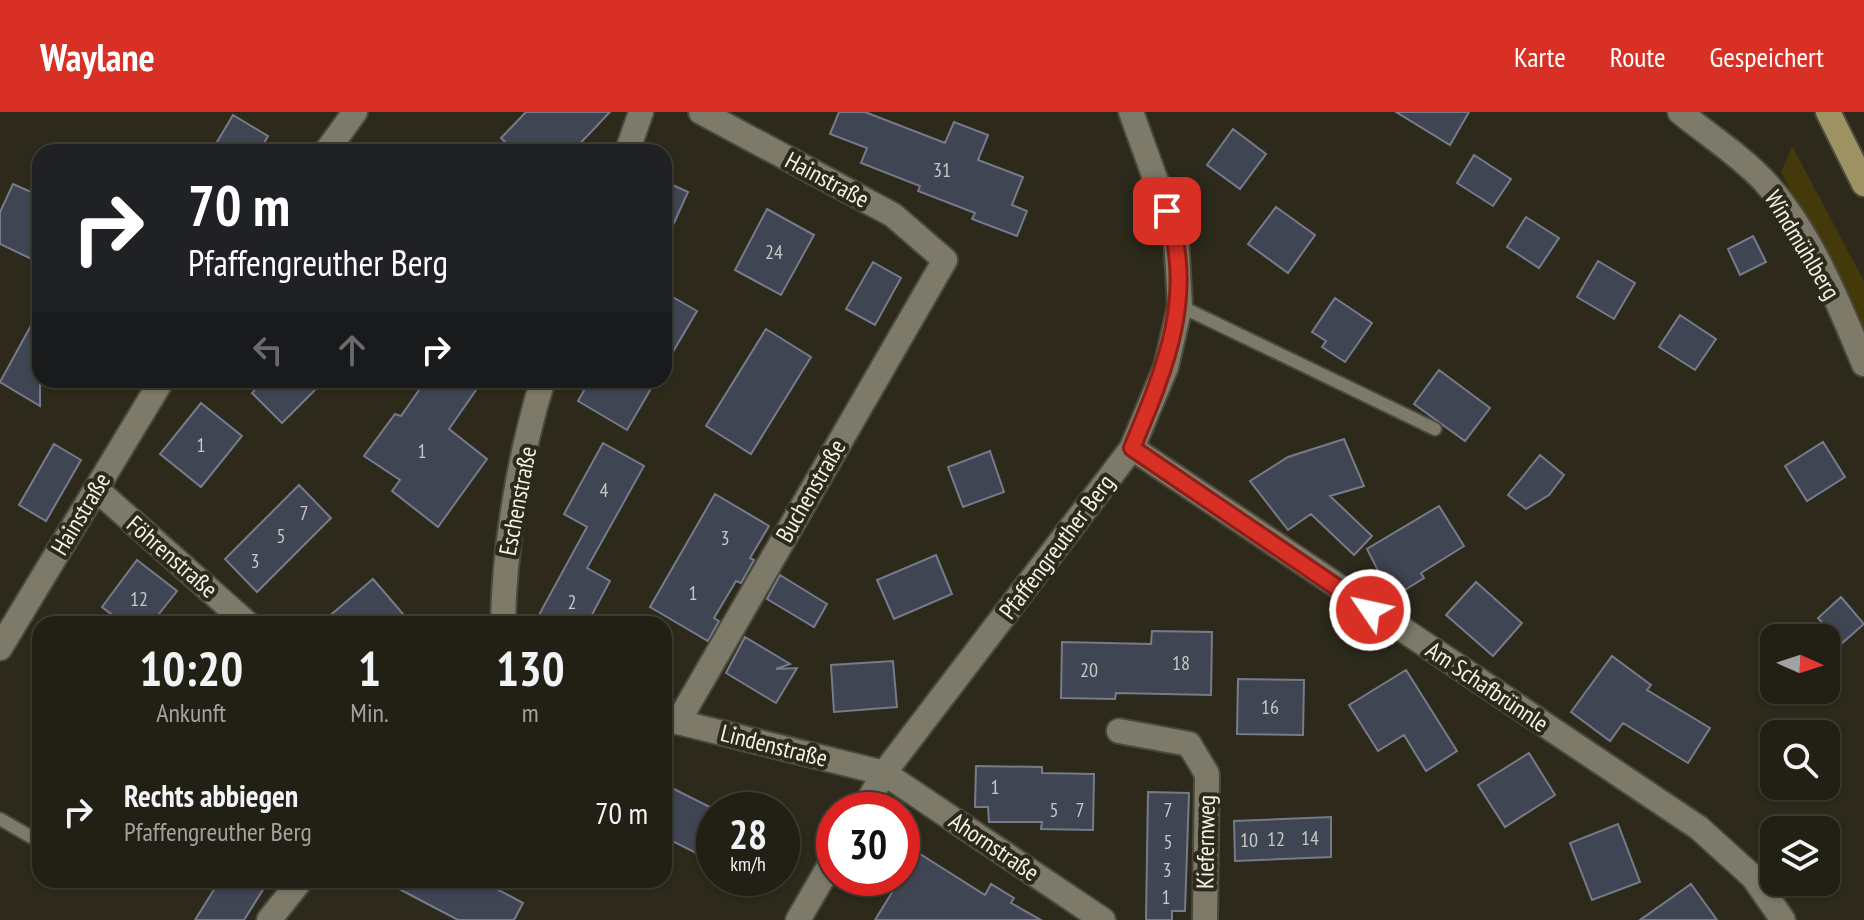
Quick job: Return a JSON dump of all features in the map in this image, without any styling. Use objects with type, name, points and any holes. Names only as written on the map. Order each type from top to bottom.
[{"type":"main road","points":[[1828,112],[1864,184]]},
{"type":"street","points":[[332,144],[355,112]]},
{"type":"street","points":[[630,144],[641,112]]},
{"type":"street","name":"Hainstraße","points":[[701,112],[893,215],[945,260]]},
{"type":"street","name":"Pfaffengreuther Berg","points":[[873,792],[884,773],[1132,448],[1166,367],[1180,306],[1176,236],[1131,112]]},
{"type":"street","name":"Windmühlberg","points":[[1680,112],[1765,182],[1803,237],[1835,297],[1864,364]]},
{"type":"street","name":"Buchenstraße","points":[[672,720],[945,260]]},
{"type":"street","name":"Hainstraße","points":[[0,648],[157,388]]},
{"type":"street","name":"Eschenstraße","points":[[503,616],[503,577],[541,388]]},
{"type":"street","name":"Am Schafbrünnle","points":[[1132,448],[1699,828],[1753,877],[1783,920]]},
{"type":"street","name":"Föhrenstraße","points":[[96,489],[239,616]]},
{"type":"street","name":"Lindenstraße","points":[[672,722],[884,773]]},
{"type":"street","name":"Kiefernweg","points":[[1119,731],[1189,744],[1207,774],[1205,920]]},
{"type":"street","name":"Ahornstraße","points":[[884,773],[1103,920]]},
{"type":"street","points":[[269,920],[295,888]]},
{"type":"street","points":[[798,920],[816,889]]},
{"type":"lane","points":[[1180,306],[1435,429]]},
{"type":"lane","points":[[0,819],[32,837]]},
{"type":"shaded area","points":[[1792,146],[1864,281],[1864,337],[1781,172]]},
{"type":"building","points":[[526,112],[610,112],[580,144],[507,144],[501,138]]},
{"type":"building","points":[[839,112],[865,112],[945,143],[954,122],[988,135],[978,160],[1023,177],[1012,205],[1027,211],[1017,236],[972,219],[975,213],[918,191],[920,186],[861,163],[867,148],[830,134]]},
{"type":"building","points":[[1396,112],[1469,112],[1450,145]]},
{"type":"building","points":[[233,115],[268,136],[264,144],[216,144]]},
{"type":"building","points":[[1233,129],[1266,154],[1240,189],[1207,165]]},
{"type":"building","points":[[1474,155],[1511,179],[1493,206],[1457,183]]},
{"type":"building","points":[[13,184],[32,192],[32,259],[0,244],[0,212]]},
{"type":"building","points":[[672,185],[688,192],[672,227]]},
{"type":"building","points":[[1276,207],[1315,235],[1288,273],[1248,244]]},
{"type":"building","points":[[767,209],[814,235],[781,295],[735,270]]},
{"type":"building","points":[[1526,217],[1559,238],[1539,268],[1507,247]]},
{"type":"building","points":[[1753,236],[1766,262],[1740,275],[1728,249]]},
{"type":"building","points":[[1598,261],[1635,283],[1614,319],[1577,297]]},
{"type":"building","points":[[873,262],[901,278],[875,325],[846,309]]},
{"type":"building","points":[[672,297],[697,311],[672,353]]},
{"type":"building","points":[[1335,298],[1372,323],[1345,362],[1322,347],[1326,341],[1312,332]]},
{"type":"building","points":[[1680,315],[1716,339],[1695,370],[1659,347]]},
{"type":"building","points":[[32,324],[32,388],[40,388],[40,406],[0,382]]},
{"type":"building","points":[[766,329],[811,357],[751,454],[706,426]]},
{"type":"building","points":[[1439,370],[1490,408],[1465,441],[1414,404]]},
{"type":"building","points":[[257,388],[317,388],[282,423],[252,393]]},
{"type":"building","points":[[420,388],[477,388],[449,429],[487,459],[438,527],[392,491],[400,480],[364,456],[395,414],[401,416]]},
{"type":"building","points":[[585,388],[651,388],[627,430],[578,401]]},
{"type":"building","points":[[201,403],[242,436],[201,487],[160,454]]},
{"type":"building","points":[[1344,439],[1364,486],[1330,496],[1372,536],[1354,555],[1311,514],[1288,530],[1250,481],[1288,457]]},
{"type":"building","points":[[1823,442],[1845,477],[1807,501],[1785,466]]},
{"type":"building","points":[[603,443],[644,466],[587,568],[610,581],[591,616],[538,616],[587,527],[564,514]]},
{"type":"building","points":[[54,444],[81,460],[46,521],[19,505]]},
{"type":"building","points":[[990,451],[1004,492],[963,507],[948,467]]},
{"type":"building","points":[[1540,455],[1564,475],[1549,495],[1526,509],[1508,495]]},
{"type":"building","points":[[299,485],[331,518],[257,592],[225,559]]},
{"type":"building","points":[[715,494],[769,526],[750,558],[754,560],[741,583],[736,581],[714,618],[719,621],[708,641],[672,620],[672,616],[665,616],[650,607]]},
{"type":"building","points":[[1439,506],[1464,546],[1421,573],[1424,578],[1392,598],[1367,549]]},
{"type":"building","points":[[936,555],[952,594],[894,619],[877,580]]},
{"type":"building","points":[[137,560],[177,591],[157,616],[114,616],[102,607]]},
{"type":"building","points":[[780,575],[827,604],[814,627],[767,599]]},
{"type":"building","points":[[373,579],[403,614],[401,616],[329,616]]},
{"type":"building","points":[[1476,582],[1522,623],[1493,656],[1446,615]]},
{"type":"building","points":[[1841,597],[1864,624],[1841,644],[1840,624],[1823,624],[1818,618]]},
{"type":"building","points":[[1152,631],[1212,632],[1211,695],[1116,693],[1115,699],[1061,698],[1062,642],[1151,644]]},
{"type":"building","points":[[745,637],[790,664],[776,669],[797,668],[776,703],[726,673]]},
{"type":"building","points":[[1612,656],[1651,685],[1647,690],[1710,728],[1688,763],[1623,723],[1610,741],[1571,712]]},
{"type":"building","points":[[893,661],[897,707],[834,712],[831,665]]},
{"type":"building","points":[[1406,670],[1457,751],[1426,771],[1404,735],[1378,751],[1349,705]]},
{"type":"building","points":[[1238,679],[1304,680],[1303,735],[1237,734]]},
{"type":"building","points":[[1529,753],[1555,795],[1505,827],[1478,785]]},
{"type":"building","points":[[976,766],[1042,767],[1042,773],[1094,774],[1093,830],[1041,829],[1042,822],[989,822],[988,807],[975,807]]},
{"type":"building","points":[[672,788],[696,800],[696,853],[672,841]]},
{"type":"building","points":[[1148,792],[1189,793],[1185,911],[1172,911],[1172,920],[1146,920]]},
{"type":"building","points":[[1331,817],[1331,857],[1235,861],[1234,821]]},
{"type":"building","points":[[1618,824],[1640,882],[1592,900],[1570,843]]},
{"type":"building","points":[[920,854],[985,895],[991,884],[1014,898],[1011,903],[1041,920],[875,920],[890,896],[920,896]]},
{"type":"building","points":[[1691,884],[1717,920],[1640,920]]},
{"type":"building","points":[[215,888],[264,888],[244,920],[195,920]]},
{"type":"building","points":[[397,888],[495,888],[523,903],[514,920],[458,920]]},
{"type":"route","points":[[1167,211],[1176,236],[1180,306],[1166,367],[1132,448],[1370,610]]}]
